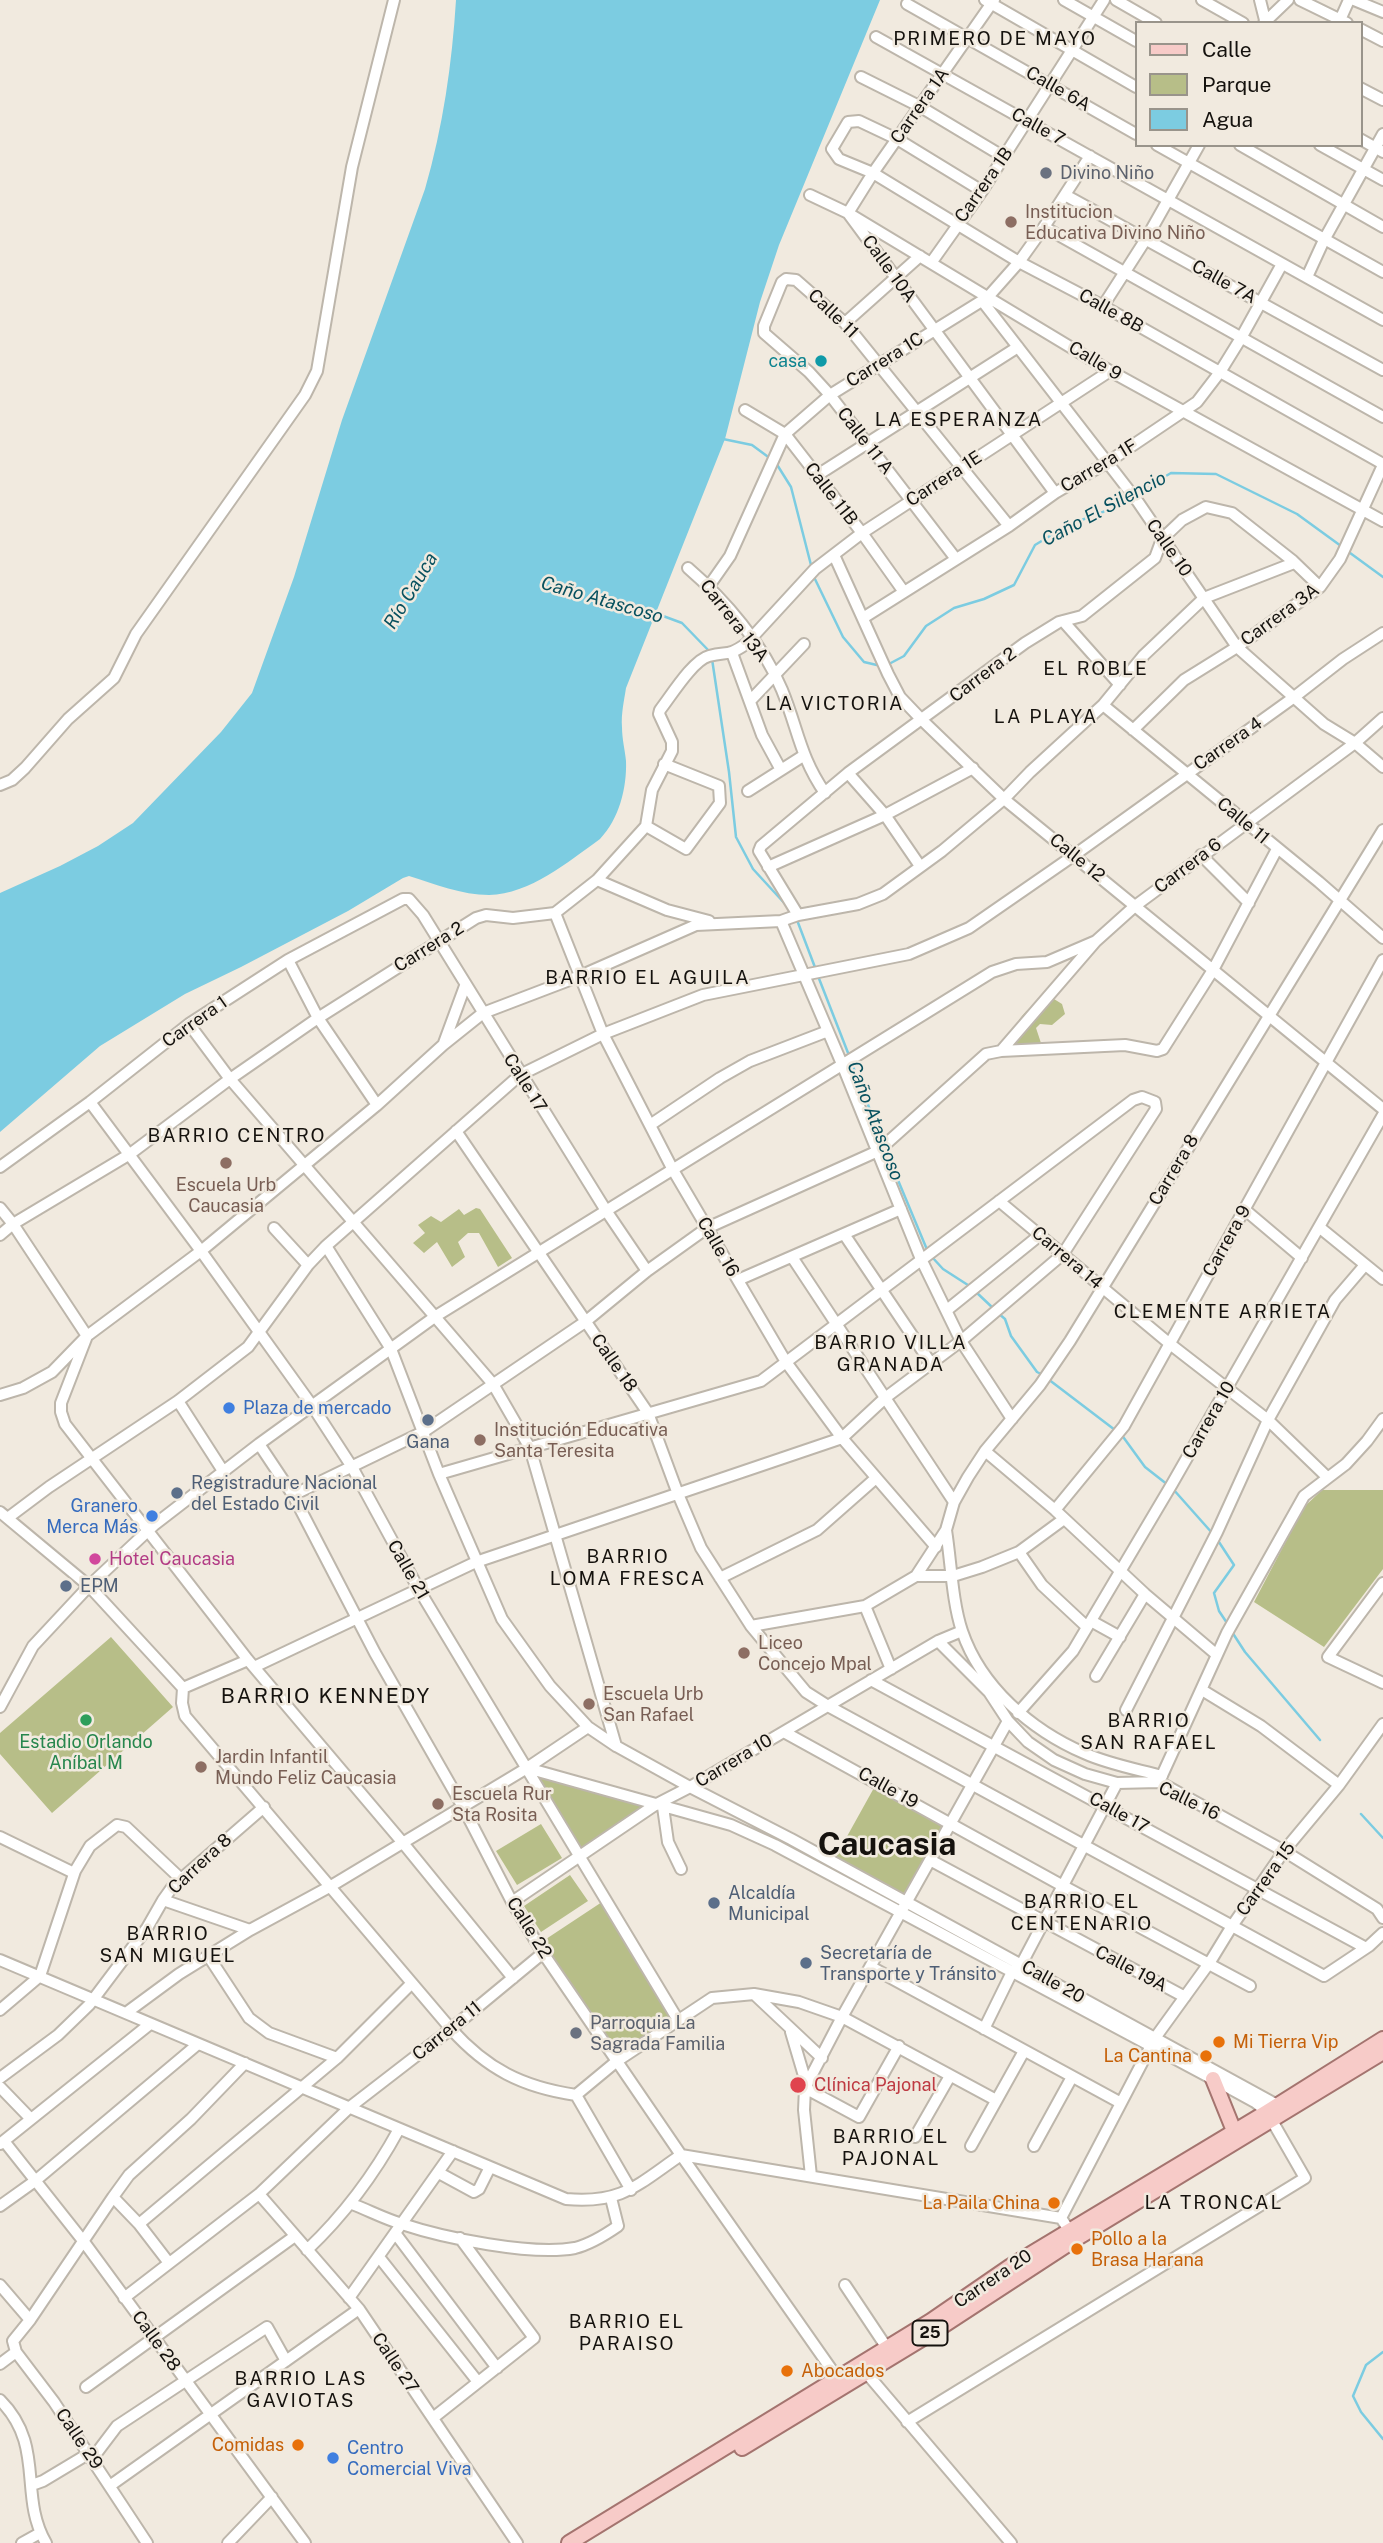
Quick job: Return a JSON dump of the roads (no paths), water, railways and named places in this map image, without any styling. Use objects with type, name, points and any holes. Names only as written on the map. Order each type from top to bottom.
[{"type":"main road","name":"Carrera 20","points":[[569,2543],[1082,2235],[1275,2113],[1383,2039]]},
{"type":"main road","name":"Carrera 20","points":[[863,2368],[887,2348],[1011,2266],[1065,2224],[1234,2131],[1275,2113],[1383,2052]]},
{"type":"main road","points":[[1213,2079],[1234,2131]]},
{"type":"main road","name":"Carrera 20","points":[[585,2543],[840,2382]]},
{"type":"street","points":[[0,785],[12,780],[25,768],[68,719],[114,678],[136,634],[305,395],[317,370],[359,134],[377,74],[394,0]]},
{"type":"street","points":[[1064,0],[1134,40]]},
{"type":"street","name":"Carrera 1B","points":[[931,263],[982,191],[1104,0]]},
{"type":"street","points":[[1116,0],[1153,21]]},
{"type":"street","points":[[1202,0],[1239,21]]},
{"type":"street","points":[[1260,0],[1265,21],[1288,0]]},
{"type":"street","points":[[1300,0],[1343,21],[1352,0],[1383,12]]},
{"type":"street","points":[[990,1],[1134,85]]},
{"type":"street","name":"Carrera 1A","points":[[848,213],[919,106],[969,37],[990,1]]},
{"type":"street","name":"Calle 6A","points":[[907,4],[1134,133]]},
{"type":"street","points":[[1362,31],[1383,41]]},
{"type":"street","name":"Calle 7","points":[[876,37],[1383,320]]},
{"type":"street","points":[[861,77],[919,106],[1004,157]]},
{"type":"street","points":[[1362,89],[1383,100]]},
{"type":"street","name":"Calle 8B","points":[[897,139],[859,121],[848,122],[832,149],[839,159],[873,173],[956,226],[1383,464]]},
{"type":"street","points":[[1307,278],[1344,204],[1364,169],[1379,150],[1383,134]]},
{"type":"street","points":[[897,139],[982,191]]},
{"type":"street","points":[[1362,140],[1379,150]]},
{"type":"street","points":[[1160,147],[1383,272]]},
{"type":"street","points":[[1103,306],[1126,273],[1198,147]]},
{"type":"street","points":[[1244,147],[1383,227]]},
{"type":"street","points":[[1324,147],[1383,180]]},
{"type":"street","name":"Carrera 1C","points":[[709,586],[730,556],[785,434],[830,395],[985,300],[1019,262],[1090,156]]},
{"type":"street","name":"Calle 9","points":[[810,195],[848,213],[931,263],[985,300],[1184,413],[1383,521]]},
{"type":"street","name":"Calle 7A","points":[[1065,195],[1383,370]]},
{"type":"street","name":"Calle 10A","points":[[848,213],[1055,492]]},
{"type":"street","points":[[1044,227],[1383,417]]},
{"type":"street","points":[[845,323],[920,257]]},
{"type":"street","name":"Carrera 1F","points":[[863,618],[1009,526],[1055,492],[1184,413],[1197,402],[1220,372],[1282,264]]},
{"type":"street","name":"Calle 11","points":[[764,333],[764,326],[782,282],[791,278],[796,280],[845,323],[1009,526]]},
{"type":"street","name":"Calle 10","points":[[985,300],[1018,347],[1139,502],[1237,647],[1324,724],[1355,743],[1383,766]]},
{"type":"street","name":"Calle 11 A","points":[[764,333],[809,372],[830,395],[956,559]]},
{"type":"street","points":[[816,476],[1018,347]]},
{"type":"street","name":"Carrera 1E","points":[[751,638],[806,577],[862,533],[1110,371]]},
{"type":"street","name":"Calle 11B","points":[[745,410],[785,434],[904,592]]},
{"type":"street","name":"Carrera 3A","points":[[1133,730],[1184,680],[1237,647],[1320,587],[1340,558],[1383,464]]},
{"type":"street","name":"Carrera 2","points":[[768,867],[759,851],[761,846],[848,772],[1025,643],[1063,621],[1082,616],[1156,558],[1162,539],[1182,520],[1206,507],[1232,513],[1294,563]]},
{"type":"street","name":"Calle 12","points":[[834,555],[900,697],[922,720],[1004,799],[1383,1109]]},
{"type":"street","points":[[0,1395],[23,1388],[52,1372],[87,1336],[201,1251],[483,1013],[580,976],[696,925],[790,918],[858,904],[883,894],[942,851],[1004,799],[1103,705],[1144,655],[1204,598],[1294,563],[1320,587]]},
{"type":"street","name":"Carrera 13A","points":[[688,568],[709,586],[751,638],[775,675],[803,756],[825,793]]},
{"type":"street","points":[[1063,621],[1120,685]]},
{"type":"street","name":"Carrera 4","points":[[5,1515],[178,1401],[248,1347],[308,1265],[326,1247],[520,1075],[603,1034],[703,995],[909,954],[969,928],[1383,633]]},
{"type":"street","points":[[555,914],[597,880],[646,827],[652,790],[672,751],[672,742],[659,715],[660,710],[697,664],[712,656],[732,653],[751,638]]},
{"type":"street","points":[[750,701],[804,644]]},
{"type":"street","points":[[732,653],[762,736],[781,770]]},
{"type":"street","name":"Calle 11","points":[[1103,705],[1383,937]]},
{"type":"street","name":"Carrera 6","points":[[1096,940],[1135,906],[1355,743],[1383,718]]},
{"type":"street","points":[[748,791],[803,756]]},
{"type":"street","points":[[646,827],[686,849],[720,803],[719,786],[664,764]]},
{"type":"street","points":[[973,768],[885,815],[768,867],[813,971],[828,1031],[848,1060],[883,1148],[901,1209],[926,1255],[961,1341],[1012,1419]]},
{"type":"street","points":[[848,772],[885,815],[920,866]]},
{"type":"street","name":"Carrera 8","points":[[946,1530],[954,1502],[985,1451],[1040,1385],[1103,1288],[1383,830]]},
{"type":"street","points":[[293,1495],[423,1432],[585,1322],[648,1270],[707,1227],[883,1148],[986,1054],[1125,1045],[1157,1051],[1166,1047],[1213,970],[1277,849]]},
{"type":"street","points":[[1201,855],[1248,903]]},
{"type":"street","points":[[597,880],[667,910],[719,924]]},
{"type":"street","name":"Calle 17","points":[[403,898],[414,902],[605,1209],[648,1270]]},
{"type":"street","name":"Carrera 1","points":[[0,1167],[90,1102],[189,1024],[288,960],[403,898]]},
{"type":"street","name":"Carrera 2","points":[[0,1235],[13,1224],[130,1154],[230,1079],[318,1018],[476,918],[486,915],[513,918],[555,914]]},
{"type":"street","name":"Calle 16","points":[[555,914],[603,1034],[673,1170],[786,1362],[842,1438],[936,1547]]},
{"type":"street","points":[[1001,1051],[1096,940]]},
{"type":"street","points":[[0,1707],[5,1689],[33,1646],[89,1586],[148,1531],[259,1444],[436,1316],[992,972],[1016,964],[1047,962],[1096,940]]},
{"type":"street","points":[[288,960],[318,1018],[377,1105]]},
{"type":"street","name":"Carrera 9","points":[[1055,1510],[1124,1426],[1383,960]]},
{"type":"street","points":[[443,1045],[465,986]]},
{"type":"street","points":[[189,1024],[230,1079],[493,1384],[530,1448],[616,1746]]},
{"type":"street","points":[[650,1125],[750,1061],[828,1031]]},
{"type":"street","points":[[183,1688],[251,1663],[356,1618],[476,1562],[842,1438],[885,1398],[961,1341],[1063,1254],[1156,1109],[1155,1102],[1142,1097],[1133,1100],[761,1381],[439,1474]]},
{"type":"street","name":"Calle 21","points":[[90,1102],[313,1407],[352,1467],[418,1588],[678,2020]]},
{"type":"street","name":"Carrera 10","points":[[1018,1713],[1073,1651],[1228,1388],[1383,1115]]},
{"type":"street","name":"Calle 18","points":[[456,1131],[648,1413],[701,1548],[751,1626],[806,1692],[1324,1976],[1366,1948]]},
{"type":"street","name":"Carrera 14","points":[[999,1200],[1170,1344],[1268,1420],[1327,1477]]},
{"type":"street","points":[[0,1208],[87,1336]]},
{"type":"street","points":[[738,1280],[901,1209]]},
{"type":"street","points":[[1244,1209],[1302,1258]]},
{"type":"street","points":[[1319,1227],[1383,1279]]},
{"type":"street","points":[[274,1228],[308,1265]]},
{"type":"street","points":[[844,1234],[930,1362]]},
{"type":"street","points":[[947,1310],[1040,1235]]},
{"type":"street","name":"Calle 20","points":[[326,1247],[391,1349],[439,1474],[502,1619],[550,1686],[588,1727],[616,1746],[1153,2042],[1275,2113]]},
{"type":"street","points":[[792,1257],[954,1502]]},
{"type":"street","points":[[1126,1710],[1215,1536],[1268,1420],[1335,1300],[1365,1265]]},
{"type":"street","points":[[87,1336],[61,1402],[65,1424],[251,1663],[513,1978]]},
{"type":"street","points":[[52,1372],[71,1377]]},
{"type":"street","points":[[178,1401],[223,1471]]},
{"type":"street","points":[[1160,1779],[1230,1629],[1304,1496],[1346,1464],[1383,1419]]},
{"type":"street","name":"Calle 22","points":[[259,1444],[293,1495],[356,1618],[463,1807],[512,1902],[543,1953],[840,2382]]},
{"type":"street","points":[[985,1451],[1217,1655]]},
{"type":"street","points":[[720,1578],[817,1530],[876,1478]]},
{"type":"street","points":[[5,1515],[89,1586],[183,1688],[185,1716],[451,2029],[468,2048],[488,2064],[521,2082],[549,2091],[576,2095],[617,2061],[712,1998],[754,1994],[799,2002],[842,2017],[996,2101]]},
{"type":"street","points":[[916,1576],[953,1576],[982,1567],[1019,1552],[1064,1519]]},
{"type":"street","points":[[751,1626],[865,1606],[916,1576],[946,1530]]},
{"type":"street","name":"Calle 16","points":[[946,1530],[962,1631],[984,1675],[1018,1713],[1050,1737],[1086,1754],[1160,1779],[1284,1851],[1377,1909],[1383,1918]]},
{"type":"street","points":[[1019,1552],[1042,1585],[1089,1624],[1120,1637]]},
{"type":"street","points":[[1383,1583],[1328,1657],[1383,1683]]},
{"type":"street","points":[[1096,1676],[1145,1594]]},
{"type":"street","points":[[865,1606],[891,1669]]},
{"type":"street","name":"Carrera 10","points":[[512,1902],[690,1787],[938,1641],[962,1631]]},
{"type":"street","name":"Calle 16","points":[[938,1641],[989,1692],[1007,1721],[1028,1742],[1054,1760],[1085,1774],[1117,1783],[1160,1779]]},
{"type":"street","name":"Calle 17","points":[[871,1681],[1366,1948]]},
{"type":"street","points":[[1202,1690],[1261,1726],[1339,1785]]},
{"type":"street","points":[[806,2087],[842,2017],[1007,1721]]},
{"type":"street","name":"Carrera 15","points":[[1121,2103],[1153,2042],[1210,1962],[1257,1889],[1383,1724]]},
{"type":"street","points":[[126,2014],[180,1974],[250,1930],[331,1886],[463,1807],[588,1727]]},
{"type":"street","name":"Calle 19","points":[[784,1732],[1250,1986]]},
{"type":"street","name":"Calle 20","points":[[527,1768],[731,1825],[904,1907]]},
{"type":"street","points":[[984,2029],[1117,1783]]},
{"type":"street","points":[[659,1806],[668,1842],[681,1869]]},
{"type":"street","name":"Carrera 8","points":[[0,2078],[58,2035],[92,1999],[147,1928],[163,1900],[181,1878],[264,1807]]},
{"type":"street","points":[[0,2010],[40,1976],[74,1873],[90,1846],[117,1825],[122,1825],[181,1878]]},
{"type":"street","points":[[0,1837],[74,1873]]},
{"type":"street","name":"Calle 19A","points":[[930,1860],[1185,1997]]},
{"type":"street","points":[[163,1900],[250,1930]]},
{"type":"street","points":[[1366,1948],[1383,1933]]},
{"type":"street","name":"Carrera 11","points":[[124,2298],[259,2194],[350,2108],[543,1953]]},
{"type":"street","points":[[209,1957],[249,2018],[269,2034],[337,2058]]},
{"type":"street","points":[[0,1960],[566,2199],[592,2201],[611,2198],[631,2190],[681,2155],[811,2176],[1065,2224],[1121,2103],[871,1967]]},
{"type":"street","points":[[139,2224],[337,2058],[412,1983]]},
{"type":"street","points":[[754,1994],[822,2058]]},
{"type":"street","points":[[2,2143],[150,2024]]},
{"type":"street","points":[[790,2029],[806,2087],[804,2110],[811,2176]]},
{"type":"street","name":"Calle 20","points":[[1153,2042],[1275,2113]]},
{"type":"street","points":[[0,2206],[35,2181],[198,2043]]},
{"type":"street","points":[[806,2087],[859,2117],[899,2046]]},
{"type":"street","points":[[971,2146],[1024,2051]]},
{"type":"street","points":[[0,2285],[30,2320],[129,2175],[191,2119],[245,2063]]},
{"type":"street","points":[[915,2137],[950,2076]]},
{"type":"street","points":[[1034,2146],[1072,2077]]},
{"type":"street","points":[[0,2088],[30,2119]]},
{"type":"street","points":[[576,2095],[631,2190]]},
{"type":"street","points":[[907,2421],[1305,2178],[1275,2113]]},
{"type":"street","points":[[307,2250],[352,2204],[378,2168],[400,2129]]},
{"type":"street","name":"Calle 28","points":[[2,2143],[84,2242],[305,2543]]},
{"type":"street","points":[[349,2298],[453,2151]]},
{"type":"street","points":[[439,2173],[474,2192],[479,2189],[490,2167]]},
{"type":"street","name":"Calle 27","points":[[259,2194],[359,2309],[517,2543]]},
{"type":"street","points":[[113,2197],[139,2224],[169,2263]]},
{"type":"street","points":[[352,2204],[398,2229],[536,2251],[576,2248],[599,2239],[618,2227],[611,2198]]},
{"type":"street","points":[[398,2229],[497,2368]]},
{"type":"street","points":[[86,2386],[295,2236]]},
{"type":"street","points":[[433,2418],[534,2338],[460,2238]]},
{"type":"street","points":[[379,2257],[478,2382]]},
{"type":"street","points":[[845,2285],[887,2348]]},
{"type":"street","points":[[111,2485],[359,2309]]},
{"type":"street","name":"Calle 29","points":[[30,2320],[14,2337],[16,2352],[111,2485],[147,2543]]},
{"type":"street","points":[[32,2486],[90,2456],[117,2426],[267,2327],[286,2361]]},
{"type":"street","points":[[0,2364],[16,2352]]},
{"type":"street","points":[[863,2368],[1011,2543]]},
{"type":"street","points":[[0,2400],[19,2424],[27,2443],[32,2486],[43,2538],[22,2543]]},
{"type":"street","points":[[228,2543],[272,2497]]},
{"type":"water","name":"Río Cauca","points":[[456,0],[880,0],[779,245],[760,302],[725,439],[626,688],[622,736],[626,771],[617,813],[600,839],[562,867],[519,889],[479,895],[409,876],[403,878],[348,911],[185,994],[100,1046],[0,1132],[0,893],[98,846],[133,823],[221,732],[252,693],[294,577],[342,420],[425,189],[446,95]]},
{"type":"waterway","name":"Caño El Silencio","points":[[723,439],[752,445],[771,459]]},
{"type":"waterway","name":"Caño El Silencio","points":[[776,463],[791,487],[812,569]]},
{"type":"waterway","name":"Caño El Silencio","points":[[1135,494],[1171,473],[1216,474],[1297,514],[1341,546]]},
{"type":"waterway","name":"Caño El Silencio","points":[[887,665],[904,656],[926,626],[954,608],[984,599],[1014,585],[1035,545],[1068,525],[1103,512],[1129,497]]},
{"type":"waterway","name":"Caño El Silencio","points":[[1346,550],[1383,577]]},
{"type":"waterway","name":"Caño El Silencio","points":[[813,575],[843,637],[864,662],[881,666]]},
{"type":"waterway","name":"Caño Atascoso","points":[[655,613],[682,623],[711,653]]},
{"type":"waterway","name":"Caño Atascoso","points":[[712,659],[736,837],[753,869],[787,906]]},
{"type":"waterway","name":"Caño Atascoso","points":[[797,920],[816,970]]},
{"type":"waterway","name":"Caño Atascoso","points":[[818,976],[850,1058]]},
{"type":"waterway","name":"Caño Atascoso","points":[[852,1064],[883,1143]]},
{"type":"waterway","name":"Caño Atascoso","points":[[885,1149],[928,1252]]},
{"type":"waterway","name":"Caño Atascoso","points":[[932,1257],[943,1269],[971,1287]]},
{"type":"waterway","name":"Caño Atascoso","points":[[976,1292],[994,1309]]},
{"type":"waterway","name":"Caño Atascoso","points":[[998,1313],[1005,1319],[1011,1336],[1037,1372],[1043,1375]]},
{"type":"waterway","name":"Caño Atascoso","points":[[1048,1379],[1115,1430]]},
{"type":"waterway","name":"Caño Atascoso","points":[[1121,1434],[1145,1467],[1168,1485]]},
{"type":"waterway","name":"Caño Atascoso","points":[[1173,1489],[1213,1534]]},
{"type":"waterway","name":"Caño Atascoso","points":[[1217,1539],[1234,1565],[1214,1593],[1219,1611],[1227,1623]]},
{"type":"waterway","name":"Caño Atascoso","points":[[1232,1632],[1245,1652],[1320,1740]]},
{"type":"waterway","name":"Caño Atascoso","points":[[1361,1814],[1383,1838]]},
{"type":"waterway","name":"Caño Atascoso","points":[[1383,2352],[1366,2365],[1353,2396],[1361,2412],[1383,2439]]},
{"type":"place","name":"Divino Niño","points":[[1046,173]]},
{"type":"place","name":"Institucion Educativa Divino Niño","points":[[1011,222]]},
{"type":"place","name":"casa","points":[[821,361]]},
{"type":"place","name":"Escuela Urb Caucasia","points":[[226,1163]]},
{"type":"place","name":"Plaza de mercado","points":[[229,1408]]},
{"type":"place","name":"Gana","points":[[428,1420]]},
{"type":"place","name":"Institución Educativa Santa Teresita","points":[[480,1440]]},
{"type":"place","name":"Registradure Nacional del Estado Civil","points":[[177,1493]]},
{"type":"place","name":"Granero Merca Más","points":[[152,1516]]},
{"type":"place","name":"Hotel Caucasia","points":[[95,1559]]},
{"type":"place","name":"EPM","points":[[66,1586]]},
{"type":"place","name":"Liceo Concejo Mpal","points":[[744,1653]]},
{"type":"place","name":"Escuela Urb San Rafael","points":[[589,1704]]},
{"type":"place","name":"Estadio Orlando Aníbal M","points":[[86,1720]]},
{"type":"place","name":"Jardin Infantil Mundo Feliz Caucasia","points":[[201,1767]]},
{"type":"place","name":"Escuela Rur Sta Rosita","points":[[438,1804]]},
{"type":"place","name":"Alcaldía Municipal","points":[[714,1903]]},
{"type":"place","name":"Secretaría de Transporte y Tránsito","points":[[806,1963]]},
{"type":"place","name":"Parroquia La Sagrada Familia","points":[[576,2033]]},
{"type":"place","name":"Mi Tierra Vip","points":[[1219,2042]]},
{"type":"place","name":"La Cantina","points":[[1206,2056]]},
{"type":"place","name":"Clínica Pajonal","points":[[798,2085]]},
{"type":"place","name":"La Paila China","points":[[1054,2203]]},
{"type":"place","name":"Pollo a la Brasa Harana","points":[[1077,2249]]},
{"type":"place","name":"Abocados","points":[[787,2371]]},
{"type":"place","name":"Comidas","points":[[298,2445]]},
{"type":"place","name":"Centro Comercial Viva","points":[[333,2458]]},
{"type":"district","name":"PRIMERO DE MAYO","points":[[995,39]]},
{"type":"district","name":"LA ESPERANZA","points":[[959,420]]},
{"type":"district","name":"EL ROBLE","points":[[1096,669]]},
{"type":"district","name":"LA VICTORIA","points":[[835,704]]},
{"type":"district","name":"LA PLAYA","points":[[1046,717]]},
{"type":"district","name":"BARRIO EL AGUILA","points":[[648,978]]},
{"type":"district","name":"BARRIO CENTRO","points":[[237,1136]]},
{"type":"district","name":"CLEMENTE ARRIETA","points":[[1223,1312]]},
{"type":"district","name":"BARRIO VILLA GRANADA","points":[[891,1354]]},
{"type":"district","name":"BARRIO LOMA FRESCA","points":[[628,1568]]},
{"type":"district","name":"BARRIO KENNEDY","points":[[326,1697]]},
{"type":"district","name":"BARRIO SAN RAFAEL","points":[[1149,1732]]},
{"type":"district","name":"Caucasia","points":[[887,1845]]},
{"type":"district","name":"BARRIO EL CENTENARIO","points":[[1082,1913]]},
{"type":"district","name":"BARRIO SAN MIGUEL","points":[[168,1945]]},
{"type":"district","name":"BARRIO EL PAJONAL","points":[[891,2148]]},
{"type":"district","name":"LA TRONCAL","points":[[1214,2203]]},
{"type":"district","name":"BARRIO EL PARAISO","points":[[627,2333]]},
{"type":"district","name":"BARRIO LAS GAVIOTAS","points":[[301,2390]]}]
